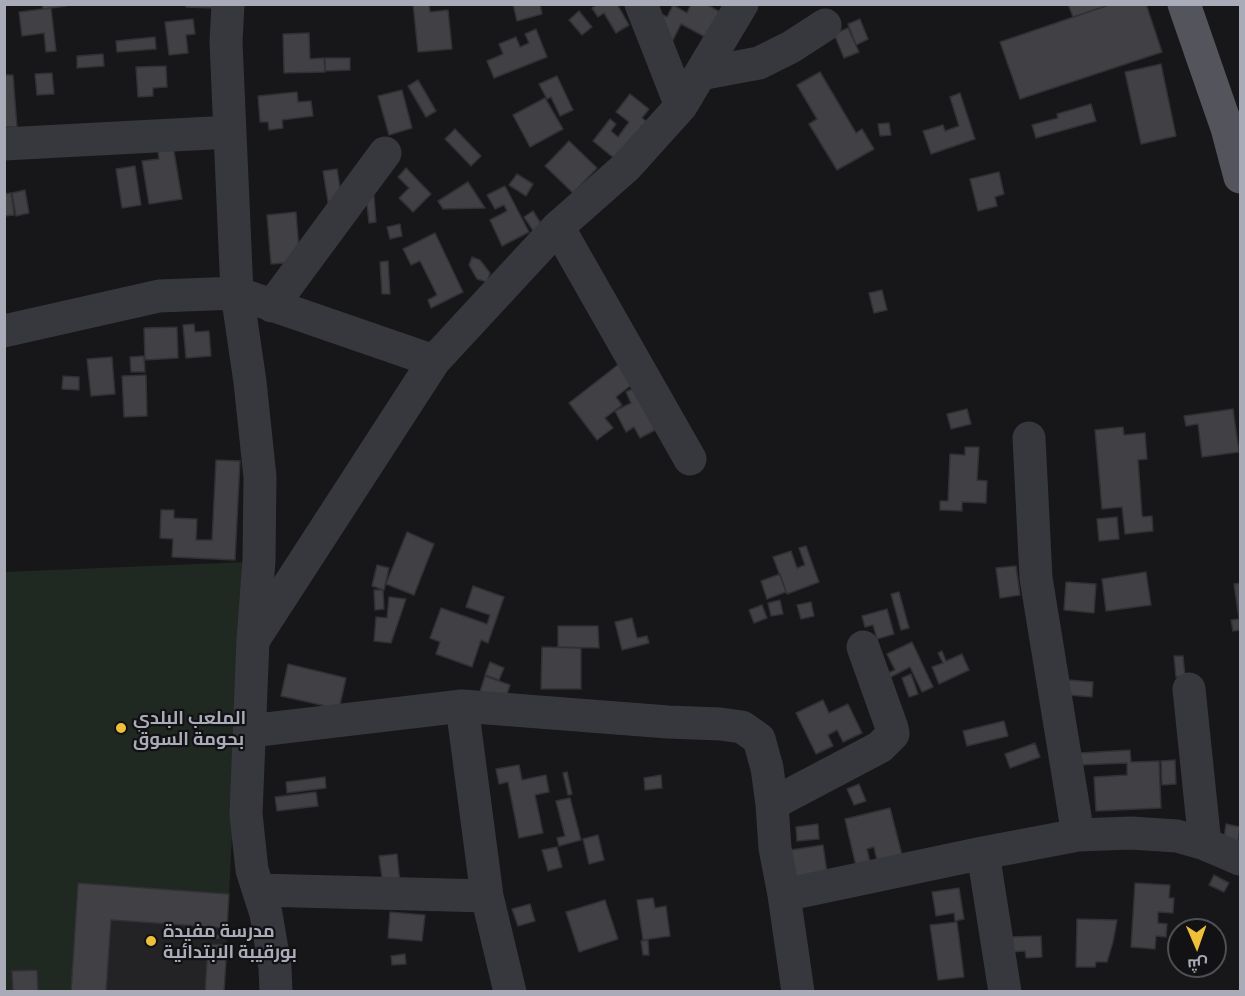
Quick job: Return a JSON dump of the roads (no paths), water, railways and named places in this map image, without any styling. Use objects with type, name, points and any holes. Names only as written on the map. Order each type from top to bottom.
[{"type":"main road","points":[[1184,4],[1227,128],[1240,177]]},
{"type":"street","points":[[228,4],[226,42],[237,293],[250,382],[260,477],[259,560],[253,640],[246,814],[252,870],[270,932],[276,992]]},
{"type":"street","points":[[641,4],[681,106]]},
{"type":"street","points":[[253,640],[434,362],[558,227],[626,167],[681,106],[742,4]]},
{"type":"street","points":[[700,74],[759,63],[825,25]]},
{"type":"street","points":[[4,144],[230,132]]},
{"type":"street","points":[[272,306],[385,153]]},
{"type":"street","points":[[558,227],[690,459]]},
{"type":"street","points":[[4,331],[159,296],[237,293],[434,362]]},
{"type":"street","points":[[1029,438],[1036,578],[1078,835]]},
{"type":"street","points":[[772,804],[880,747],[893,734],[863,647]]},
{"type":"street","points":[[1189,689],[1205,844]]},
{"type":"street","points":[[250,731],[462,706],[742,727],[759,739],[767,768],[775,848],[798,992]]},
{"type":"street","points":[[462,706],[486,896],[510,992]]},
{"type":"street","points":[[784,895],[1078,835],[1131,833],[1177,836],[1205,844],[1240,860]]},
{"type":"street","points":[[983,853],[1005,992]]},
{"type":"street","points":[[259,891],[486,896]]},
{"type":"place","name":"الملعب البلدي بحومة السوق","points":[[121,728]]},
{"type":"place","name":"مدرسة مفيدة بورقيبة الابتدائية","points":[[151,941]]}]
